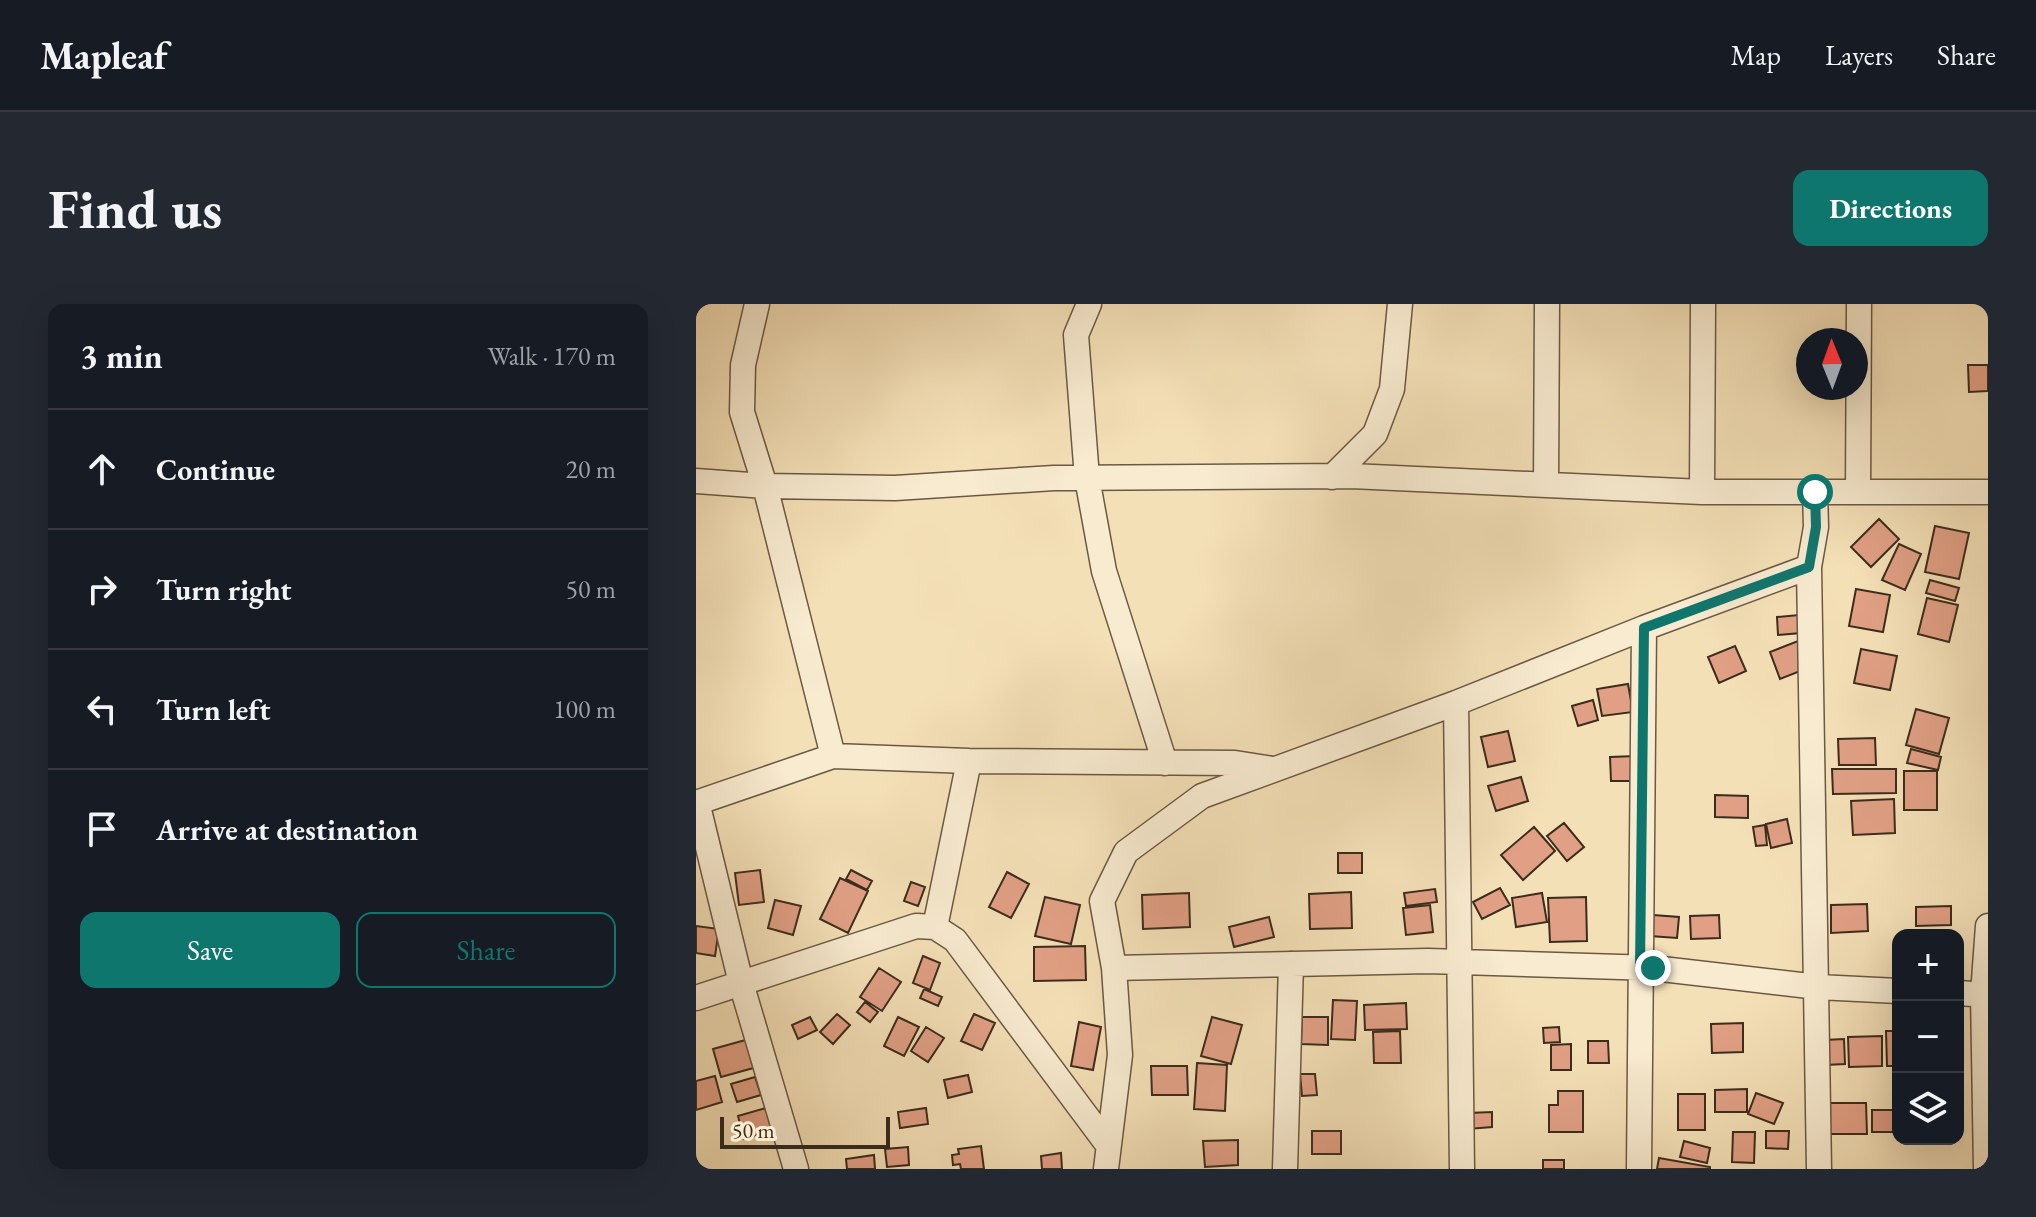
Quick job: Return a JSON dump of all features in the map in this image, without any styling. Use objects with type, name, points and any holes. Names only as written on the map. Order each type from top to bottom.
[{"type":"street","points":[[757,304],[743,365],[742,412],[765,486],[833,756]]},
{"type":"street","points":[[1089,304],[1076,335],[1087,478],[1104,571],[1165,763]]},
{"type":"street","points":[[1332,477],[1375,434],[1392,389],[1400,304]]},
{"type":"street","points":[[1546,485],[1547,304]]},
{"type":"street","points":[[1702,492],[1703,304]]},
{"type":"street","points":[[1858,492],[1859,304]]},
{"type":"street","points":[[696,481],[765,486],[895,488],[1087,478],[1332,477],[1702,492],[1988,492]]},
{"type":"street","points":[[1815,492],[1816,527],[1809,567],[1819,1169]]},
{"type":"street","points":[[1107,1157],[1120,1055],[1114,968],[1102,901],[1126,852],[1202,796],[1456,703],[1809,567]]},
{"type":"street","points":[[1639,1169],[1644,628]]},
{"type":"street","points":[[1456,703],[1462,1169]]},
{"type":"street","points":[[796,1169],[741,983],[697,802],[833,756],[969,761],[1235,763],[1277,769]]},
{"type":"street","points":[[935,927],[969,761]]},
{"type":"street","points":[[696,998],[916,926],[935,927],[955,940],[1107,1157]]},
{"type":"street","points":[[1986,1169],[1985,994],[1988,926]]},
{"type":"street","points":[[1114,968],[1459,962],[1640,967],[1818,987],[1892,991]]},
{"type":"street","points":[[1285,1169],[1291,964]]},
{"type":"street","points":[[1964,993],[1985,994]]},
{"type":"building","points":[[1968,365],[1988,365],[1988,391],[1969,392]]},
{"type":"building","points":[[1879,519],[1899,539],[1871,567],[1851,547]]},
{"type":"building","points":[[1935,526],[1969,533],[1959,579],[1925,572]]},
{"type":"building","points":[[1899,544],[1921,554],[1905,590],[1882,580]]},
{"type":"building","points":[[1930,580],[1959,588],[1955,601],[1926,593]]},
{"type":"building","points":[[1856,589],[1890,595],[1883,632],[1849,626]]},
{"type":"building","points":[[1927,598],[1958,605],[1949,642],[1918,634]]},
{"type":"building","points":[[1799,615],[1801,633],[1778,635],[1777,617]]},
{"type":"building","points":[[1798,641],[1808,668],[1780,679],[1770,652]]},
{"type":"building","points":[[1735,646],[1746,671],[1719,683],[1708,657]]},
{"type":"building","points":[[1861,649],[1897,656],[1890,690],[1854,683]]},
{"type":"building","points":[[1628,684],[1633,712],[1602,716],[1597,689]]},
{"type":"building","points":[[1593,700],[1598,720],[1578,726],[1572,706]]},
{"type":"building","points":[[1916,709],[1949,718],[1939,754],[1906,745]]},
{"type":"building","points":[[1508,731],[1515,761],[1488,767],[1481,737]]},
{"type":"building","points":[[1875,738],[1876,765],[1839,765],[1838,739]]},
{"type":"building","points":[[1911,749],[1941,757],[1938,770],[1907,763]]},
{"type":"building","points":[[1636,756],[1636,781],[1611,781],[1610,757]]},
{"type":"building","points":[[1832,769],[1896,769],[1896,793],[1833,794]]},
{"type":"building","points":[[1904,771],[1937,771],[1937,810],[1904,810]]},
{"type":"building","points":[[1521,777],[1528,801],[1496,811],[1488,786]]},
{"type":"building","points":[[1715,795],[1748,796],[1748,818],[1715,817]]},
{"type":"building","points":[[1894,799],[1895,833],[1853,835],[1851,801]]},
{"type":"building","points":[[1787,819],[1792,843],[1771,848],[1766,824]]},
{"type":"building","points":[[1564,823],[1584,847],[1567,861],[1547,836]]},
{"type":"building","points":[[1765,825],[1767,845],[1756,846],[1753,827]]},
{"type":"building","points":[[1534,827],[1555,851],[1523,880],[1501,855]]},
{"type":"building","points":[[1338,853],[1362,853],[1362,873],[1338,873]]},
{"type":"building","points":[[760,870],[764,902],[739,905],[735,873]]},
{"type":"building","points":[[851,870],[872,881],[867,890],[846,879]]},
{"type":"building","points":[[1007,872],[1029,884],[1011,918],[989,907]]},
{"type":"building","points":[[840,878],[868,891],[848,933],[820,919]]},
{"type":"building","points":[[911,882],[925,887],[918,906],[904,901]]},
{"type":"building","points":[[1500,888],[1510,905],[1482,919],[1473,902]]},
{"type":"building","points":[[1435,889],[1437,902],[1406,906],[1404,893]]},
{"type":"building","points":[[1351,892],[1352,928],[1310,929],[1309,894]]},
{"type":"building","points":[[1189,893],[1190,927],[1143,929],[1142,895]]},
{"type":"building","points":[[1542,893],[1547,922],[1516,927],[1512,898]]},
{"type":"building","points":[[1045,897],[1080,905],[1071,944],[1035,936]]},
{"type":"building","points":[[1586,897],[1587,941],[1550,942],[1548,898]]},
{"type":"building","points":[[775,900],[801,906],[793,935],[768,928]]},
{"type":"building","points":[[1867,904],[1868,931],[1831,933],[1831,905]]},
{"type":"building","points":[[1430,905],[1433,932],[1406,935],[1403,908]]},
{"type":"building","points":[[1951,906],[1951,925],[1916,926],[1916,907]]},
{"type":"building","points":[[1653,915],[1679,917],[1677,938],[1650,936]]},
{"type":"building","points":[[1719,915],[1720,938],[1691,939],[1690,916]]},
{"type":"building","points":[[1269,917],[1274,937],[1234,947],[1229,927]]},
{"type":"building","points":[[696,926],[719,929],[715,956],[696,953]]},
{"type":"building","points":[[1085,946],[1086,980],[1034,981],[1034,947]]},
{"type":"building","points":[[923,956],[940,963],[930,990],[913,983]]},
{"type":"building","points":[[879,968],[901,982],[882,1011],[860,997]]},
{"type":"building","points":[[924,989],[942,997],[938,1006],[920,998]]},
{"type":"building","points":[[1333,1000],[1357,1001],[1355,1040],[1331,1039]]},
{"type":"building","points":[[865,1002],[878,1012],[870,1022],[857,1012]]},
{"type":"building","points":[[1406,1003],[1407,1029],[1365,1030],[1364,1005]]},
{"type":"building","points":[[837,1014],[850,1025],[833,1044],[820,1032]]},
{"type":"building","points":[[974,1014],[995,1023],[982,1050],[961,1041]]},
{"type":"building","points":[[810,1017],[817,1030],[798,1039],[792,1025]]},
{"type":"building","points":[[898,1017],[919,1027],[904,1056],[884,1046]]},
{"type":"building","points":[[1212,1017],[1242,1025],[1231,1064],[1201,1056]]},
{"type":"building","points":[[1302,1017],[1328,1017],[1328,1045],[1301,1044]]},
{"type":"building","points":[[1079,1022],[1101,1027],[1093,1070],[1071,1066]]},
{"type":"building","points":[[1743,1023],[1743,1052],[1712,1053],[1711,1024]]},
{"type":"building","points":[[926,1027],[944,1038],[928,1062],[911,1051]]},
{"type":"building","points":[[1559,1027],[1560,1042],[1544,1043],[1543,1028]]},
{"type":"building","points":[[1400,1031],[1401,1063],[1374,1063],[1373,1032]]},
{"type":"building","points":[[1886,1031],[1892,1031],[1892,1066],[1887,1066]]},
{"type":"building","points":[[1882,1036],[1882,1066],[1849,1067],[1848,1037]]},
{"type":"building","points":[[749,1039],[757,1067],[721,1077],[713,1049]]},
{"type":"building","points":[[1844,1039],[1845,1064],[1825,1065],[1824,1040]]},
{"type":"building","points":[[1588,1041],[1608,1041],[1609,1063],[1588,1063]]},
{"type":"building","points":[[1571,1044],[1571,1070],[1551,1070],[1551,1045]]},
{"type":"building","points":[[1197,1063],[1227,1065],[1225,1111],[1194,1109]]},
{"type":"building","points":[[1151,1066],[1187,1066],[1188,1095],[1152,1095]]},
{"type":"building","points":[[1300,1074],[1315,1074],[1317,1095],[1302,1096]]},
{"type":"building","points":[[968,1075],[972,1092],[948,1098],[944,1080]]},
{"type":"building","points":[[715,1076],[722,1102],[696,1110],[696,1081]]},
{"type":"building","points":[[755,1077],[761,1095],[737,1102],[731,1084]]},
{"type":"building","points":[[1747,1089],[1747,1112],[1715,1112],[1715,1090]]},
{"type":"building","points":[[1558,1091],[1583,1091],[1583,1132],[1549,1132],[1549,1105],[1558,1105]]},
{"type":"building","points":[[1756,1093],[1783,1103],[1774,1124],[1748,1114]]},
{"type":"building","points":[[1678,1094],[1705,1094],[1705,1130],[1678,1130]]},
{"type":"building","points":[[1828,1103],[1866,1103],[1867,1134],[1828,1134]]},
{"type":"building","points":[[773,1106],[779,1129],[744,1139],[738,1116]]},
{"type":"building","points":[[926,1108],[928,1124],[900,1128],[898,1112]]},
{"type":"building","points":[[1872,1110],[1892,1110],[1892,1132],[1872,1132]]},
{"type":"building","points":[[1492,1112],[1492,1127],[1468,1129],[1468,1113]]},
{"type":"building","points":[[1312,1131],[1341,1131],[1341,1154],[1312,1154]]},
{"type":"building","points":[[1766,1131],[1789,1131],[1788,1149],[1766,1148]]},
{"type":"building","points":[[1733,1132],[1755,1132],[1754,1163],[1732,1162]]},
{"type":"building","points":[[1238,1140],[1238,1165],[1205,1167],[1203,1141]]},
{"type":"building","points":[[1684,1141],[1710,1148],[1707,1163],[1680,1157]]},
{"type":"building","points":[[981,1146],[984,1169],[961,1169],[960,1164],[953,1165],[952,1155],[959,1154],[958,1149]]},
{"type":"building","points":[[908,1147],[909,1165],[887,1167],[885,1149]]},
{"type":"building","points":[[1061,1153],[1062,1169],[1042,1169],[1041,1156]]},
{"type":"building","points":[[874,1155],[875,1169],[847,1169],[846,1159]]},
{"type":"building","points":[[1659,1158],[1710,1167],[1710,1169],[1657,1169]]},
{"type":"building","points":[[1543,1160],[1564,1160],[1564,1169],[1543,1169]]},
{"type":"route","points":[[1653,968],[1640,967],[1644,628],[1809,567],[1816,527],[1815,492]]}]
